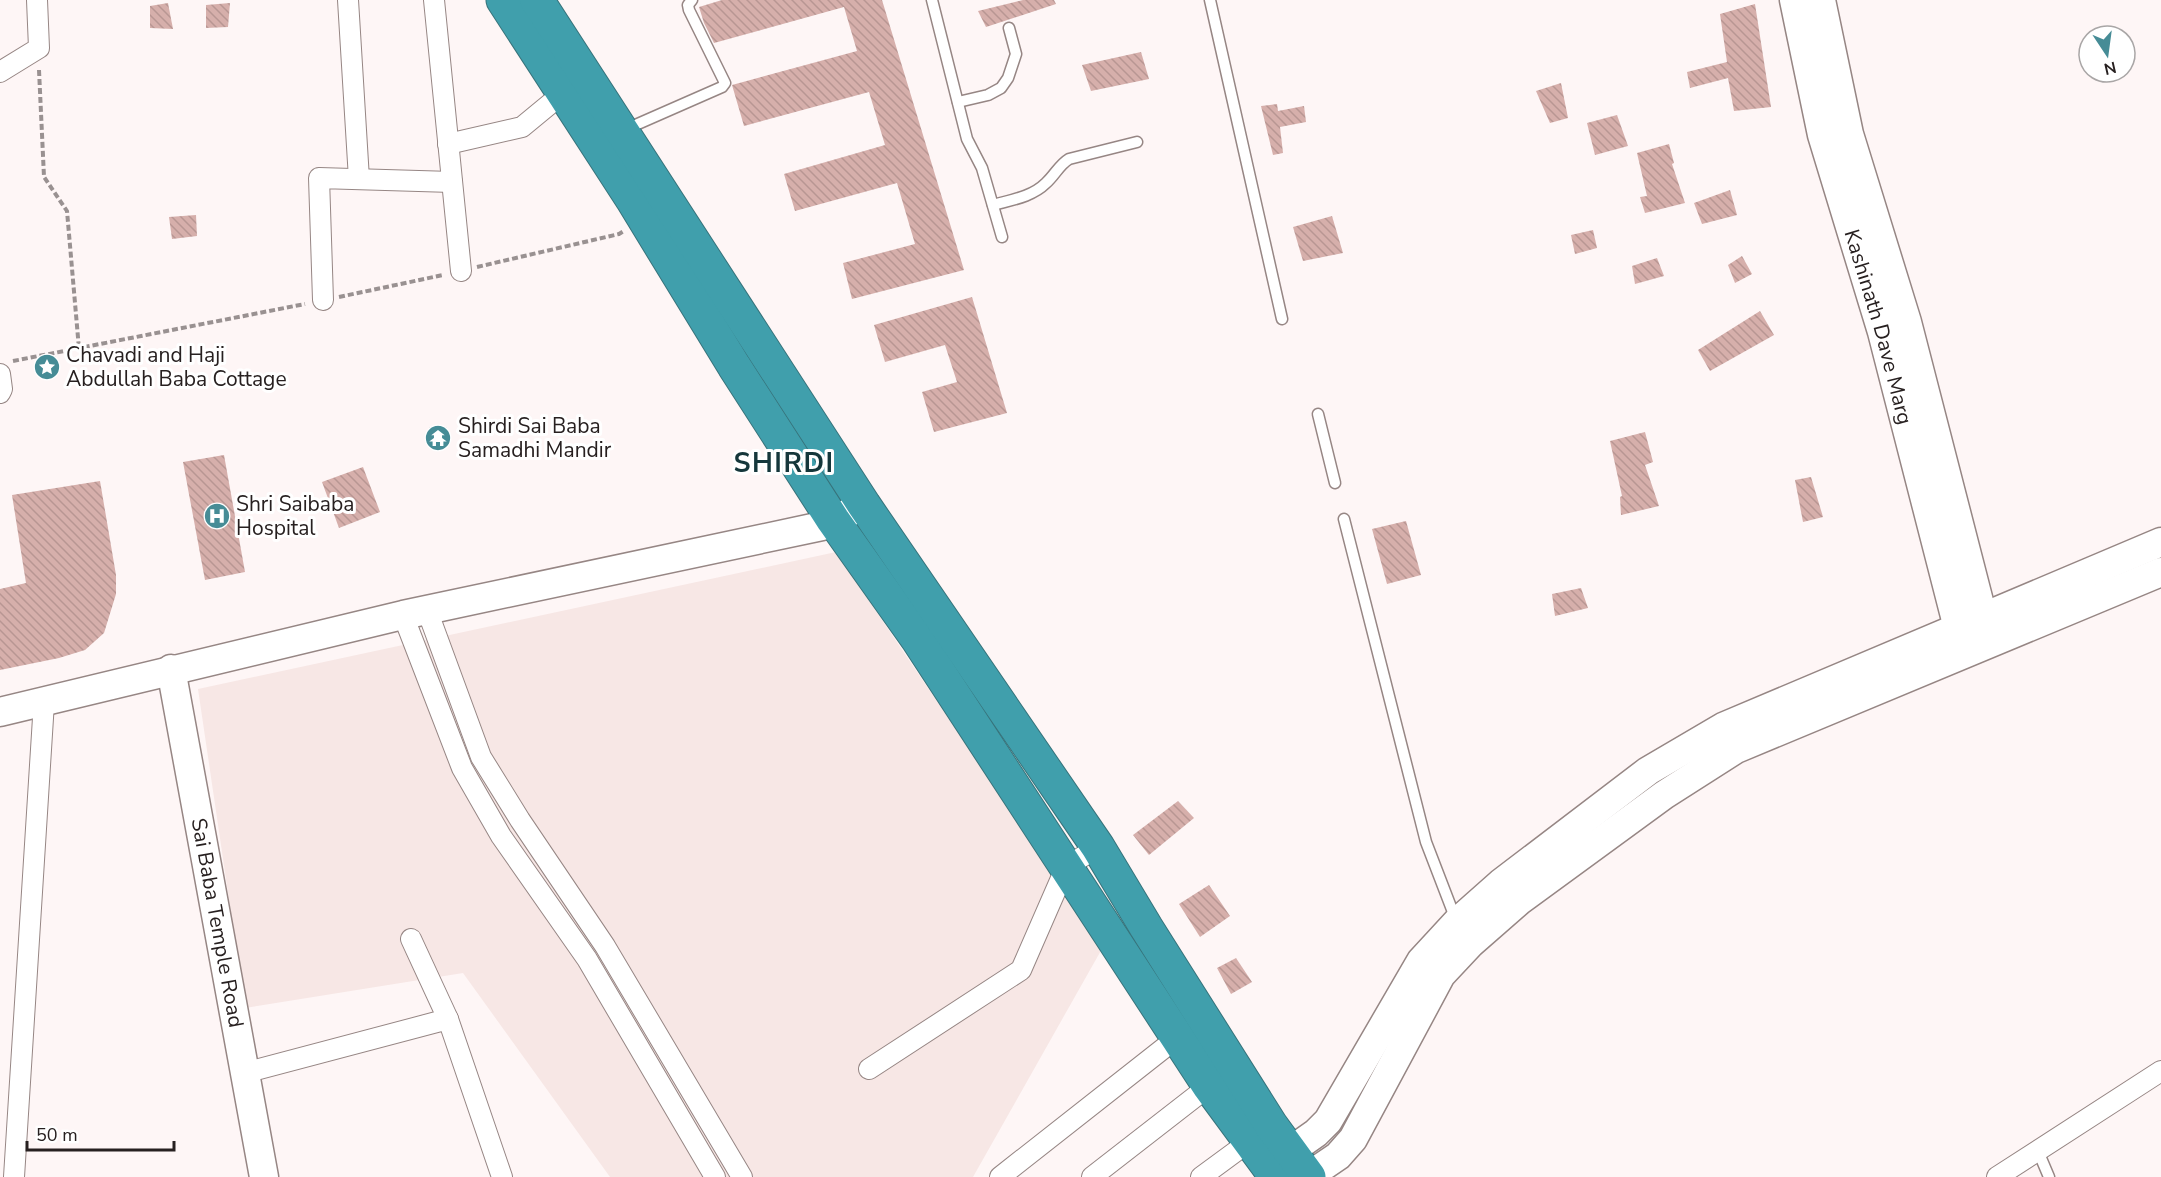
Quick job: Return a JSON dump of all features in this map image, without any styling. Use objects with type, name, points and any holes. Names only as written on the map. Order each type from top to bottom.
[{"type":"highway","points":[[528,3],[621,131],[864,505],[1098,847],[1203,1018],[1287,1167]]},
{"type":"highway","points":[[528,3],[562,94],[632,199],[734,366],[833,520],[918,640],[1209,1086],[1287,1167]]},
{"type":"street","points":[[0,72],[39,48],[37,0]]},
{"type":"street","points":[[348,0],[359,179]]},
{"type":"street","points":[[434,0],[461,271]]},
{"type":"street","name":"Kashinath Dave Marg","points":[[1794,0],[1822,135],[1977,635]]},
{"type":"street","name":"Kashinath Dave Marg","points":[[1821,0],[1849,134],[1907,322],[1977,635]]},
{"type":"street","points":[[448,144],[522,127],[562,94]]},
{"type":"street","points":[[323,300],[320,178],[452,182]]},
{"type":"street","points":[[0,374],[2,388],[0,393]]},
{"type":"street","points":[[0,712],[415,612],[810,528],[864,505]]},
{"type":"street","points":[[1201,1177],[1287,1167],[1328,1121],[1421,961],[1529,894],[1664,795],[1736,749],[1977,635],[2161,542]]},
{"type":"street","points":[[1977,635],[2161,572]]},
{"type":"street","points":[[415,612],[462,768],[501,836],[587,959],[715,1177]]},
{"type":"street","points":[[415,612],[482,757],[520,820],[605,946],[742,1177]]},
{"type":"street","name":"Sai Baba Temple Road","points":[[171,669],[264,1177]]},
{"type":"street","points":[[14,1177],[44,702]]},
{"type":"street","points":[[869,1070],[1021,970],[1066,867],[1098,847]]},
{"type":"street","points":[[411,939],[448,1019],[502,1177]]},
{"type":"street","points":[[244,1073],[448,1019]]},
{"type":"street","points":[[1000,1177],[1178,1037]]},
{"type":"street","points":[[1997,1177],[2161,1071]]},
{"type":"street","points":[[1092,1177],[1209,1086]]},
{"type":"lane","points":[[621,131],[722,87],[725,83],[689,10],[688,5],[692,0]]},
{"type":"lane","points":[[932,0],[967,140],[982,168],[1002,237]]},
{"type":"lane","points":[[1210,0],[1282,319]]},
{"type":"lane","points":[[958,102],[988,95],[1001,88],[1008,78],[1017,54],[1009,28]]},
{"type":"lane","points":[[993,205],[1036,192],[1061,164],[1069,159],[1137,142]]},
{"type":"lane","points":[[1318,414],[1335,483]]},
{"type":"lane","points":[[1344,519],[1426,842],[1464,933]]},
{"type":"lane","points":[[2038,1151],[2049,1177]]},
{"type":"path","points":[[39,48],[44,177],[67,212],[79,349]]},
{"type":"shaded area","points":[[836,552],[1103,947],[973,1177],[610,1177],[463,973],[245,1008],[198,689]]},
{"type":"building","points":[[722,0],[882,0],[964,270],[852,299],[843,263],[915,244],[897,183],[795,211],[784,174],[885,145],[869,92],[744,126],[732,85],[857,51],[844,7],[714,43],[699,7]]},
{"type":"building","points":[[1023,0],[1054,0],[1056,4],[986,27],[978,11]]},
{"type":"building","points":[[168,3],[173,29],[150,28],[150,6]]},
{"type":"building","points":[[230,3],[228,27],[206,28],[206,5]]},
{"type":"building","points":[[1755,4],[1771,107],[1734,111],[1728,78],[1690,88],[1687,72],[1727,62],[1720,14]]},
{"type":"building","points":[[1141,52],[1149,79],[1091,91],[1082,65]]},
{"type":"building","points":[[1561,83],[1568,118],[1550,123],[1536,91]]},
{"type":"building","points":[[1277,104],[1278,111],[1304,106],[1306,122],[1280,127],[1283,153],[1273,155],[1261,106]]},
{"type":"building","points":[[1617,115],[1628,146],[1595,155],[1587,123]]},
{"type":"building","points":[[1669,144],[1674,163],[1672,164],[1685,203],[1645,213],[1640,197],[1647,196],[1637,153]]},
{"type":"building","points":[[1730,190],[1737,215],[1702,224],[1694,203]]},
{"type":"building","points":[[196,215],[197,236],[172,239],[169,217]]},
{"type":"building","points":[[1332,216],[1343,253],[1303,261],[1293,227]]},
{"type":"building","points":[[1593,230],[1597,248],[1575,254],[1571,235]]},
{"type":"building","points":[[1742,256],[1752,274],[1735,283],[1728,265]]},
{"type":"building","points":[[1657,258],[1664,276],[1635,284],[1632,266]]},
{"type":"building","points":[[972,297],[1007,413],[934,432],[922,392],[957,382],[945,345],[885,362],[874,325]]},
{"type":"building","points":[[1760,311],[1774,335],[1710,371],[1698,350]]},
{"type":"building","points":[[1645,432],[1653,462],[1645,465],[1659,506],[1621,515],[1620,497],[1622,496],[1610,441]]},
{"type":"building","points":[[224,455],[245,572],[205,580],[183,462]]},
{"type":"building","points":[[363,467],[380,512],[339,528],[322,482]]},
{"type":"building","points":[[1811,477],[1823,517],[1803,522],[1795,480]]},
{"type":"building","points":[[100,481],[116,575],[116,594],[104,633],[85,650],[59,658],[0,670],[0,589],[26,583],[12,495]]},
{"type":"building","points":[[1406,521],[1421,575],[1387,584],[1372,529]]},
{"type":"building","points":[[1581,588],[1588,608],[1555,616],[1552,594]]},
{"type":"building","points":[[1178,801],[1194,818],[1149,855],[1133,835]]},
{"type":"building","points":[[1209,885],[1230,916],[1200,937],[1179,904]]},
{"type":"building","points":[[1236,958],[1252,982],[1231,994],[1217,968]]},
{"type":"place","name":"Chavadi and Haji Abdullah Baba Cottage","points":[[47,367]]},
{"type":"place","name":"Shirdi Sai Baba Samadhi Mandir","points":[[438,438]]},
{"type":"place","name":"Shri Saibaba Hospital","points":[[217,516]]},
{"type":"district","name":"SHIRDI","points":[[784,463]]}]
